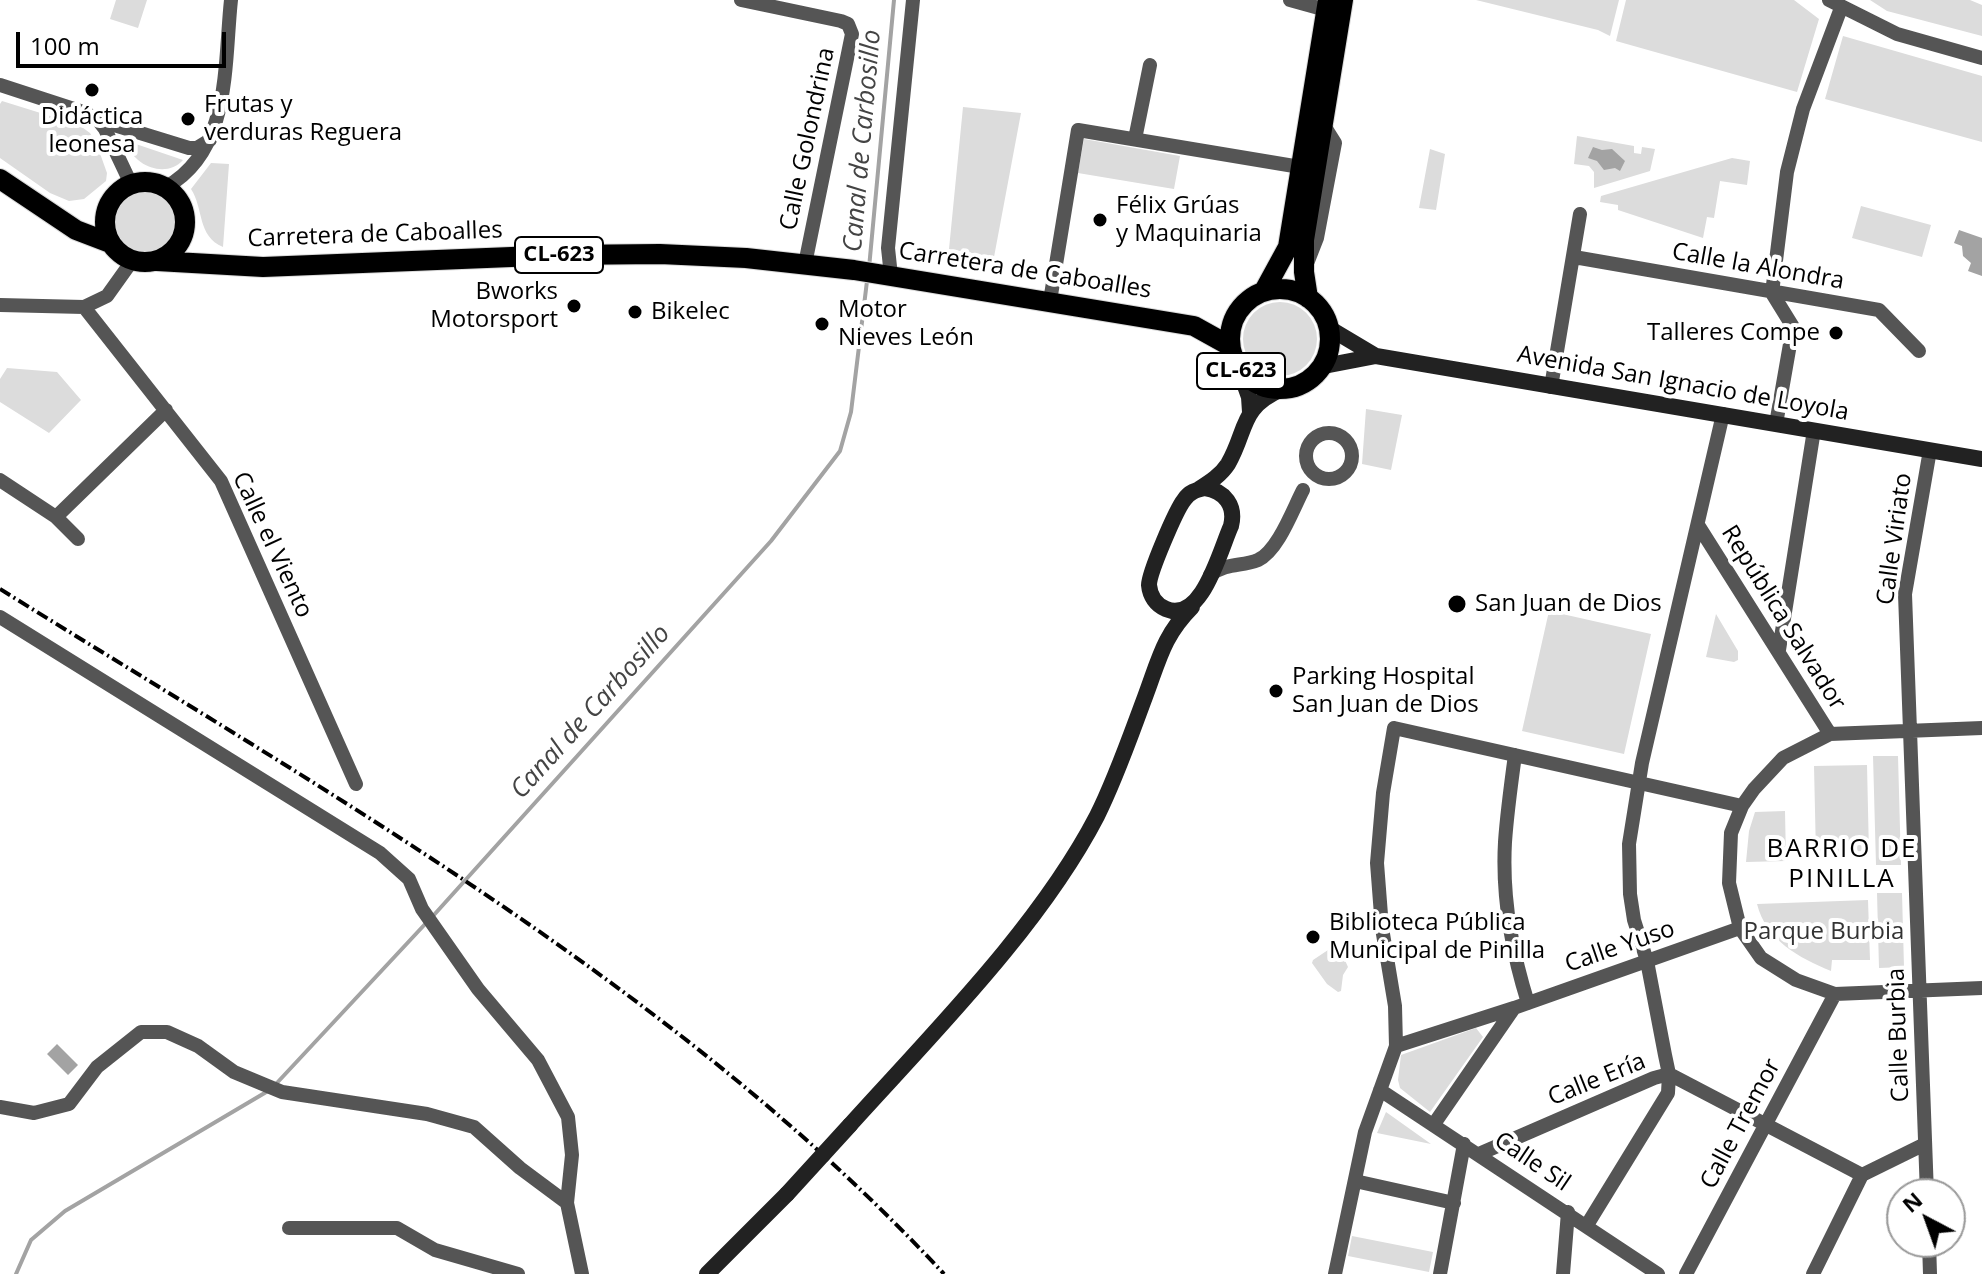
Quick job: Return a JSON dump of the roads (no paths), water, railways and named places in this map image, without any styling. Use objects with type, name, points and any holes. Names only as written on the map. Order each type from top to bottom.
[{"type":"main road","points":[[1308,298],[1304,240],[1332,3]]},
{"type":"main road","points":[[1264,291],[1288,247],[1300,167],[1320,114]]},
{"type":"main road","points":[[0,179],[84,234],[110,243]]},
{"type":"main road","points":[[56,217],[87,216],[109,203],[122,188],[131,184],[155,183],[166,187],[181,204],[185,226],[173,251],[157,261]]},
{"type":"main road","points":[[109,203],[104,224],[110,243],[123,257],[132,261]]},
{"type":"main road","name":"Carretera de Caboalles","points":[[185,226],[196,246],[224,266]]},
{"type":"main road","name":"Carretera de Caboalles","points":[[157,261],[263,267],[660,254],[805,264],[858,270],[1194,326],[1230,346]]},
{"type":"main road","name":"CL-623","points":[[132,261],[157,261]]},
{"type":"main road","points":[[1264,291],[1297,291],[1317,307],[1329,328],[1330,341],[1324,366],[1376,356]]},
{"type":"main road","name":"CL-623","points":[[1194,326],[1244,305],[1264,291]]},
{"type":"main road","name":"CL-623","points":[[1244,305],[1235,318],[1230,346],[1239,369],[1251,380],[1266,387],[1297,387],[1324,366]]},
{"type":"main road","points":[[1329,328],[1376,356]]},
{"type":"main road","name":"Avenida San Ignacio de Loyola","points":[[1376,356],[1982,459]]},
{"type":"main road","points":[[1239,369],[1249,397],[1250,412]]},
{"type":"main road","points":[[707,1274],[850,1125],[1010,944],[1060,877],[1097,817],[1123,757],[1163,645],[1173,625],[1201,595],[1227,536],[1233,518],[1227,488],[1228,464],[1250,412],[1258,402],[1282,389]]},
{"type":"main road","points":[[1197,490],[1228,464]]},
{"type":"main road","points":[[1163,645],[1161,614],[1149,589],[1151,574],[1181,505],[1190,493],[1205,488],[1220,492],[1230,503]]},
{"type":"main road","points":[[1156,603],[1177,612],[1192,607]]},
{"type":"street","points":[[166,187],[187,173],[203,154],[218,122],[231,0]]},
{"type":"street","name":"Calle Golondrina","points":[[741,0],[841,21],[848,24],[852,34],[805,264]]},
{"type":"street","name":"Calle Golondrina","points":[[791,0],[802,11]]},
{"type":"street","points":[[885,275],[913,0]]},
{"type":"street","points":[[1290,0],[1332,3]]},
{"type":"street","points":[[1776,424],[1793,327],[1772,293],[1787,172],[1835,4],[1897,34],[1982,58]]},
{"type":"street","points":[[1135,139],[1150,65]]},
{"type":"street","points":[[0,85],[189,148],[197,148],[210,139]]},
{"type":"street","points":[[98,120],[131,184]]},
{"type":"street","points":[[1050,301],[1078,130],[1300,167]]},
{"type":"street","points":[[1551,387],[1580,214]]},
{"type":"street","name":"Calle la Alondra","points":[[1574,257],[1879,310],[1919,351]]},
{"type":"street","points":[[0,305],[84,307],[107,296],[132,261]]},
{"type":"street","name":"Calle el Viento","points":[[84,307],[221,481],[356,784]]},
{"type":"street","points":[[56,517],[166,410]]},
{"type":"street","name":"Calle Ería","points":[[1479,1154],[1669,1074],[1647,961],[1634,920],[1629,844],[1638,782],[1723,414]]},
{"type":"street","points":[[1779,650],[1814,430]]},
{"type":"street","name":"Calle Viriato","points":[[1910,730],[1905,594],[1930,450]]},
{"type":"street","points":[[1210,575],[1229,565],[1263,557],[1272,549],[1313,472]]},
{"type":"street","points":[[0,480],[56,517],[78,539]]},
{"type":"street","name":"República Salvador","points":[[1698,525],[1830,734]]},
{"type":"street","points":[[1227,536],[1231,550],[1241,558],[1252,561]]},
{"type":"street","points":[[0,617],[380,853],[409,879],[422,909],[478,989],[538,1060],[568,1117],[572,1155],[567,1203],[582,1274]]},
{"type":"street","points":[[1335,1274],[1365,1132],[1396,1046],[1395,1006],[1382,928],[1377,863],[1383,793],[1394,728],[1742,806]]},
{"type":"street","points":[[1982,728],[1830,734],[1783,758],[1742,806],[1731,833],[1729,883],[1740,928],[1761,958],[1796,980],[1835,994],[1982,988]]},
{"type":"street","name":"Calle Burbia","points":[[1910,730],[1926,1178]]},
{"type":"street","points":[[1434,1124],[1521,1006],[1508,910],[1505,845],[1515,755]]},
{"type":"street","name":"Calle Yuso","points":[[1396,1046],[1521,1006],[1740,928]]},
{"type":"street","name":"Calle Tremor","points":[[1686,1274],[1835,994]]},
{"type":"street","points":[[0,1107],[34,1113],[69,1104],[97,1067],[141,1032],[167,1032],[198,1046],[234,1072],[282,1092],[427,1114],[474,1127],[520,1168],[567,1203]]},
{"type":"street","points":[[1587,1225],[1668,1093],[1669,1074],[1862,1175]]},
{"type":"street","name":"Calle Sil","points":[[1380,1090],[1658,1274]]},
{"type":"street","points":[[1440,1274],[1464,1144]]},
{"type":"street","points":[[1813,1274],[1862,1175],[1925,1144]]},
{"type":"street","points":[[1355,1181],[1454,1203]]},
{"type":"street","points":[[1563,1274],[1568,1212]]},
{"type":"street","points":[[289,1228],[397,1228],[435,1250],[518,1274]]},
{"type":"waterway","name":"Canal de Carbosillo","points":[[869,268],[894,0]]},
{"type":"waterway","name":"Canal de Carbosillo","points":[[433,916],[771,541],[840,451],[851,412],[867,281]]},
{"type":"waterway","name":"Canal de Carbosillo","points":[[275,1085],[427,922]]},
{"type":"waterway","name":"Canal de Carbosillo","points":[[16,1274],[31,1240],[65,1211],[268,1091]]},
{"type":"railway","points":[[0,589],[372,820],[495,901],[615,986],[731,1076],[841,1171],[944,1274]]},
{"type":"place","name":"Didáctica leonesa","points":[[92,90]]},
{"type":"place","name":"Frutas y verduras Reguera","points":[[188,119]]},
{"type":"place","name":"Félix Grúas y Maquinaria","points":[[1100,220]]},
{"type":"place","name":"Bworks Motorsport","points":[[574,306]]},
{"type":"place","name":"Bikelec","points":[[635,312]]},
{"type":"place","name":"Motor Nieves León","points":[[822,324]]},
{"type":"place","name":"Talleres Compe","points":[[1836,333]]},
{"type":"place","name":"San Juan de Dios","points":[[1457,604]]},
{"type":"place","name":"Parking Hospital San Juan de Dios","points":[[1276,691]]},
{"type":"place","name":"Biblioteca Pública Municipal de Pinilla","points":[[1313,937]]},
{"type":"district","name":"BARRIO DE PINILLA","points":[[1842,865]]},
{"type":"park label","name":"Parque Burbia","points":[[1824,932]]}]
